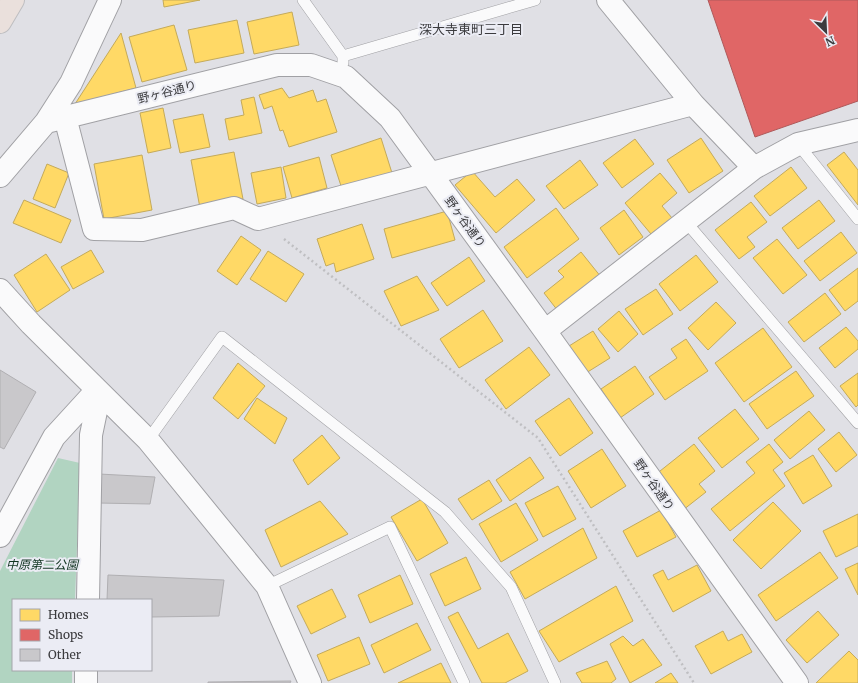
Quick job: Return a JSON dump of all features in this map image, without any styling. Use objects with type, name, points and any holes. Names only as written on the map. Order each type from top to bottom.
[{"type":"highway","points":[[0,22],[13,0]]},
{"type":"street","points":[[0,176],[55,119],[110,0]]},
{"type":"street","points":[[608,0],[693,104],[754,168]]},
{"type":"street","name":"野ヶ谷通り","points":[[55,119],[277,65],[311,65],[346,77],[390,118],[545,330],[797,683]]},
{"type":"street","points":[[55,119],[94,229],[142,230],[234,208],[258,219],[693,104]]},
{"type":"street","points":[[545,330],[754,168],[798,144],[858,130]]},
{"type":"street","points":[[0,290],[96,390],[148,440],[266,586],[310,683]]},
{"type":"street","points":[[0,536],[54,438],[96,390]]},
{"type":"street","points":[[88,599],[91,435],[96,411],[96,390]]},
{"type":"street","points":[[86,671],[86,683]]},
{"type":"lane","points":[[303,0],[342,56],[346,77]]},
{"type":"lane","points":[[342,56],[535,0]]},
{"type":"lane","points":[[798,144],[858,219]]},
{"type":"lane","points":[[686,222],[858,423]]},
{"type":"lane","points":[[148,440],[222,337],[445,512],[511,587],[555,683]]},
{"type":"lane","points":[[266,586],[390,527],[464,683]]},
{"type":"path","points":[[258,219],[538,438],[694,683]]},
{"type":"green space","name":"中原第二公園","points":[[58,458],[80,463],[75,599],[12,599],[12,671],[72,671],[72,683],[0,683],[0,571]]},
{"type":"building: Homes","points":[[163,0],[200,0],[164,7]]},
{"type":"building: Homes","points":[[292,12],[299,45],[254,54],[247,22]]},
{"type":"building: Homes","points":[[237,20],[244,53],[195,63],[188,30]]},
{"type":"building: Homes","points":[[174,25],[187,70],[142,82],[129,37]]},
{"type":"building: Homes","points":[[121,33],[136,88],[75,104]]},
{"type":"building: Homes","points":[[282,88],[289,98],[313,90],[317,102],[326,99],[337,132],[289,147],[283,130],[280,131],[272,106],[264,109],[259,95]]},
{"type":"building: Homes","points":[[254,97],[262,133],[229,140],[225,119],[244,115],[241,100]]},
{"type":"building: Homes","points":[[163,108],[171,148],[148,153],[140,113]]},
{"type":"building: Homes","points":[[203,114],[210,147],[180,153],[173,120]]},
{"type":"building: Homes","points":[[381,138],[392,173],[342,189],[331,155]]},
{"type":"building: Homes","points":[[701,138],[723,171],[689,193],[667,160]]},
{"type":"building: Homes","points":[[635,139],[654,164],[622,188],[603,163]]},
{"type":"building: Homes","points":[[234,152],[243,199],[200,208],[191,160]]},
{"type":"building: Homes","points":[[844,152],[858,170],[858,205],[827,165]]},
{"type":"building: Homes","points":[[142,155],[152,210],[104,219],[94,164]]},
{"type":"building: Homes","points":[[319,157],[327,188],[292,198],[283,167]]},
{"type":"building: Homes","points":[[580,160],[598,185],[564,209],[546,186]]},
{"type":"building: Homes","points":[[47,164],[69,173],[55,208],[33,199]]},
{"type":"building: Homes","points":[[281,167],[286,198],[257,204],[251,173]]},
{"type":"building: Homes","points":[[791,167],[807,188],[770,216],[754,196]]},
{"type":"building: Homes","points":[[472,171],[495,197],[517,179],[535,200],[496,233],[455,185]]},
{"type":"building: Homes","points":[[660,173],[677,193],[662,206],[672,218],[651,234],[625,203]]},
{"type":"building: Homes","points":[[24,200],[71,220],[61,243],[13,223]]},
{"type":"building: Homes","points":[[819,200],[835,221],[798,249],[782,228]]},
{"type":"building: Homes","points":[[751,202],[767,222],[747,237],[755,247],[739,259],[715,230]]},
{"type":"building: Homes","points":[[556,208],[579,239],[527,278],[504,247]]},
{"type":"building: Homes","points":[[624,210],[643,237],[619,255],[600,228]]},
{"type":"building: Homes","points":[[447,211],[455,240],[392,258],[384,229]]},
{"type":"building: Homes","points":[[362,224],[374,259],[336,272],[334,263],[326,266],[317,239]]},
{"type":"building: Homes","points":[[841,232],[857,253],[820,281],[804,261]]},
{"type":"building: Homes","points":[[241,236],[261,250],[237,285],[217,271]]},
{"type":"building: Homes","points":[[777,239],[807,275],[783,294],[753,258]]},
{"type":"building: Homes","points":[[91,250],[104,272],[73,289],[61,267]]},
{"type":"building: Homes","points":[[268,251],[304,274],[286,302],[250,279]]},
{"type":"building: Homes","points":[[581,252],[601,277],[558,311],[544,293],[564,277],[558,271]]},
{"type":"building: Homes","points":[[46,254],[70,290],[37,312],[14,275]]},
{"type":"building: Homes","points":[[696,255],[718,282],[680,311],[659,284]]},
{"type":"building: Homes","points":[[469,257],[485,281],[447,306],[431,283]]},
{"type":"building: Homes","points":[[858,268],[858,301],[845,311],[829,290]]},
{"type":"building: Homes","points":[[417,276],[439,310],[401,326],[384,291]]},
{"type":"building: Homes","points":[[656,289],[673,314],[643,335],[625,309]]},
{"type":"building: Homes","points":[[825,293],[841,314],[804,342],[788,322]]},
{"type":"building: Homes","points":[[716,302],[736,323],[708,350],[688,328]]},
{"type":"building: Homes","points":[[483,310],[503,341],[459,368],[440,339]]},
{"type":"building: Homes","points":[[619,311],[638,334],[618,352],[598,329]]},
{"type":"building: Homes","points":[[846,327],[858,341],[858,349],[835,368],[819,348]]},
{"type":"building: Homes","points":[[763,328],[792,367],[744,402],[715,363]]},
{"type":"building: Homes","points":[[593,331],[610,358],[586,373],[569,346]]},
{"type":"building: Homes","points":[[686,339],[708,371],[665,400],[649,377],[677,358],[671,349]]},
{"type":"building: Homes","points":[[529,347],[550,375],[506,409],[485,380]]},
{"type":"building: Homes","points":[[238,363],[265,386],[238,419],[213,398]]},
{"type":"building: Homes","points":[[635,366],[654,394],[620,418],[601,389]]},
{"type":"building: Homes","points":[[796,371],[814,396],[767,429],[749,404]]},
{"type":"building: Homes","points":[[858,373],[858,405],[856,407],[840,386]]},
{"type":"building: Homes","points":[[257,398],[287,418],[275,444],[244,419]]},
{"type":"building: Homes","points":[[569,398],[593,433],[560,456],[535,421]]},
{"type":"building: Homes","points":[[735,409],[759,439],[722,468],[698,438]]},
{"type":"building: Homes","points":[[809,411],[825,430],[790,459],[774,440]]},
{"type":"building: Homes","points":[[839,432],[857,455],[836,472],[818,449]]},
{"type":"building: Homes","points":[[322,435],[340,458],[308,485],[293,460]]},
{"type":"building: Homes","points":[[694,444],[715,471],[699,484],[706,492],[683,510],[655,475]]},
{"type":"building: Homes","points":[[769,444],[783,462],[773,470],[785,486],[730,531],[711,509],[755,473],[746,462]]},
{"type":"building: Homes","points":[[602,449],[626,486],[591,508],[568,471]]},
{"type":"building: Homes","points":[[813,455],[832,486],[803,504],[784,473]]},
{"type":"building: Homes","points":[[530,457],[544,478],[510,501],[496,480]]},
{"type":"building: Homes","points":[[489,480],[502,501],[472,520],[458,499]]},
{"type":"building: Homes","points":[[558,486],[576,519],[543,537],[525,503]]},
{"type":"building: Homes","points":[[422,499],[448,543],[417,561],[391,517]]},
{"type":"building: Homes","points":[[320,501],[348,534],[281,567],[265,530]]},
{"type":"building: Homes","points":[[773,502],[801,531],[761,569],[733,540]]},
{"type":"building: Homes","points":[[516,503],[538,540],[501,562],[479,524]]},
{"type":"building: Homes","points":[[661,510],[676,537],[637,557],[623,531]]},
{"type":"building: Homes","points":[[858,514],[858,546],[836,557],[823,531]]},
{"type":"building: Homes","points":[[583,528],[597,558],[525,599],[510,572]]},
{"type":"building: Homes","points":[[820,552],[838,578],[776,621],[758,595]]},
{"type":"building: Homes","points":[[466,557],[481,589],[445,606],[430,574]]},
{"type":"building: Homes","points":[[858,563],[858,595],[845,569]]},
{"type":"building: Homes","points":[[697,565],[711,591],[673,612],[653,575],[663,570],[668,580]]},
{"type":"building: Homes","points":[[400,575],[413,604],[370,623],[358,595]]},
{"type":"building: Homes","points":[[616,586],[633,621],[559,662],[539,631]]},
{"type":"building: Homes","points":[[332,589],[346,617],[311,634],[297,606]]},
{"type":"building: Homes","points":[[818,611],[839,635],[807,663],[786,640]]},
{"type":"building: Homes","points":[[458,612],[478,649],[508,633],[528,671],[505,683],[482,683],[448,617]]},
{"type":"building: Homes","points":[[417,623],[431,650],[384,673],[371,645]]},
{"type":"building: Homes","points":[[723,631],[728,641],[742,634],[752,652],[711,674],[695,646]]},
{"type":"building: Homes","points":[[623,636],[633,646],[643,639],[662,665],[630,683],[610,644]]},
{"type":"building: Homes","points":[[359,637],[370,664],[328,681],[317,655]]},
{"type":"building: Homes","points":[[849,651],[858,660],[858,683],[816,683]]},
{"type":"building: Homes","points":[[607,661],[616,679],[611,683],[582,683],[576,673]]},
{"type":"building: Homes","points":[[441,663],[451,683],[398,683]]},
{"type":"building: Homes","points":[[671,673],[678,683],[655,683]]},
{"type":"building: Shops","points":[[708,0],[858,0],[858,101],[755,137]]},
{"type":"building: Other","points":[[0,370],[36,392],[4,449],[0,447]]},
{"type":"building: Other","points":[[99,474],[155,477],[150,504],[98,503]]},
{"type":"building: Other","points":[[108,575],[224,580],[219,616],[152,617],[152,599],[107,599]]},
{"type":"building: Other","points":[[291,681],[290,683],[208,683],[208,682]]},
{"type":"district","name":"深大寺東町三丁目","points":[[471,29]]}]
